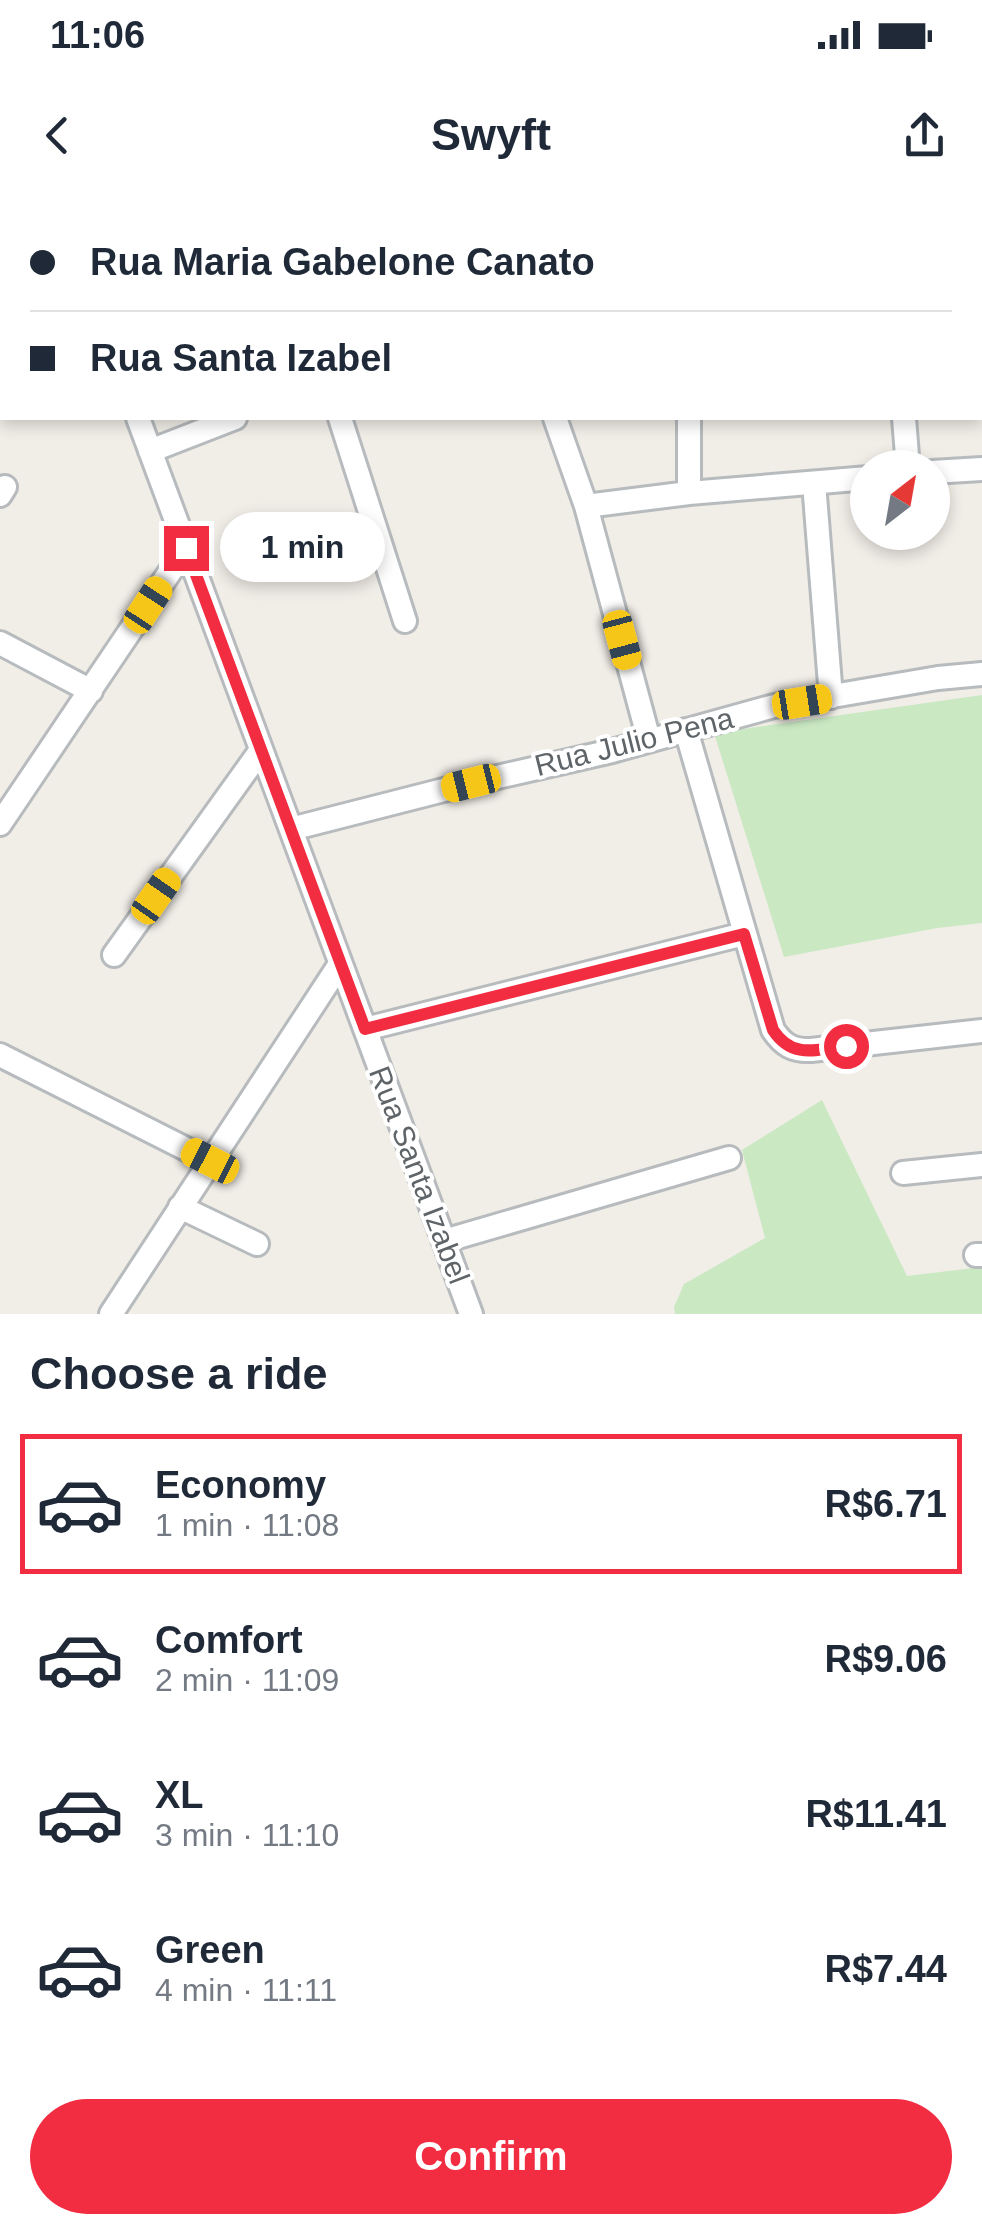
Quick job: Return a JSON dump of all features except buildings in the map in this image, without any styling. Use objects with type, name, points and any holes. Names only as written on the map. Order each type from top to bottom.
[{"type":"street","name":"Rua Santa Izabel","points":[[139,420],[472,1314]]},
{"type":"street","points":[[150,452],[230,420]]},
{"type":"street","points":[[341,420],[405,622]]},
{"type":"street","points":[[556,420],[586,506],[649,740]]},
{"type":"street","points":[[689,420],[689,494]]},
{"type":"street","points":[[904,420],[907,450]]},
{"type":"street","points":[[950,471],[982,469]]},
{"type":"street","points":[[586,506],[850,480]]},
{"type":"street","points":[[814,483],[831,698]]},
{"type":"street","points":[[0,824],[186,548]]},
{"type":"street","points":[[0,643],[91,691]]},
{"type":"street","name":"Rua Julio Pena","points":[[290,829],[774,706],[982,674]]},
{"type":"street","points":[[686,730],[744,934],[779,1039],[791,1048],[811,1050],[982,1031]]},
{"type":"street","points":[[114,955],[261,750]]},
{"type":"street","points":[[365,1029],[744,934]]},
{"type":"street","points":[[111,1314],[340,964]]},
{"type":"street","points":[[0,1055],[210,1161]]},
{"type":"street","points":[[444,1242],[729,1158]]},
{"type":"street","points":[[902,1174],[982,1165]]},
{"type":"street","points":[[180,1207],[258,1244]]},
{"type":"green space","points":[[982,695],[982,923],[784,957],[714,733]]},
{"type":"green space","points":[[822,1100],[907,1276],[982,1267],[982,1314],[675,1314],[684,1284],[765,1238],[742,1150]]},
{"type":"route","points":[[186,548],[365,1029],[744,934],[779,1039],[800,1051],[846,1046]]}]
